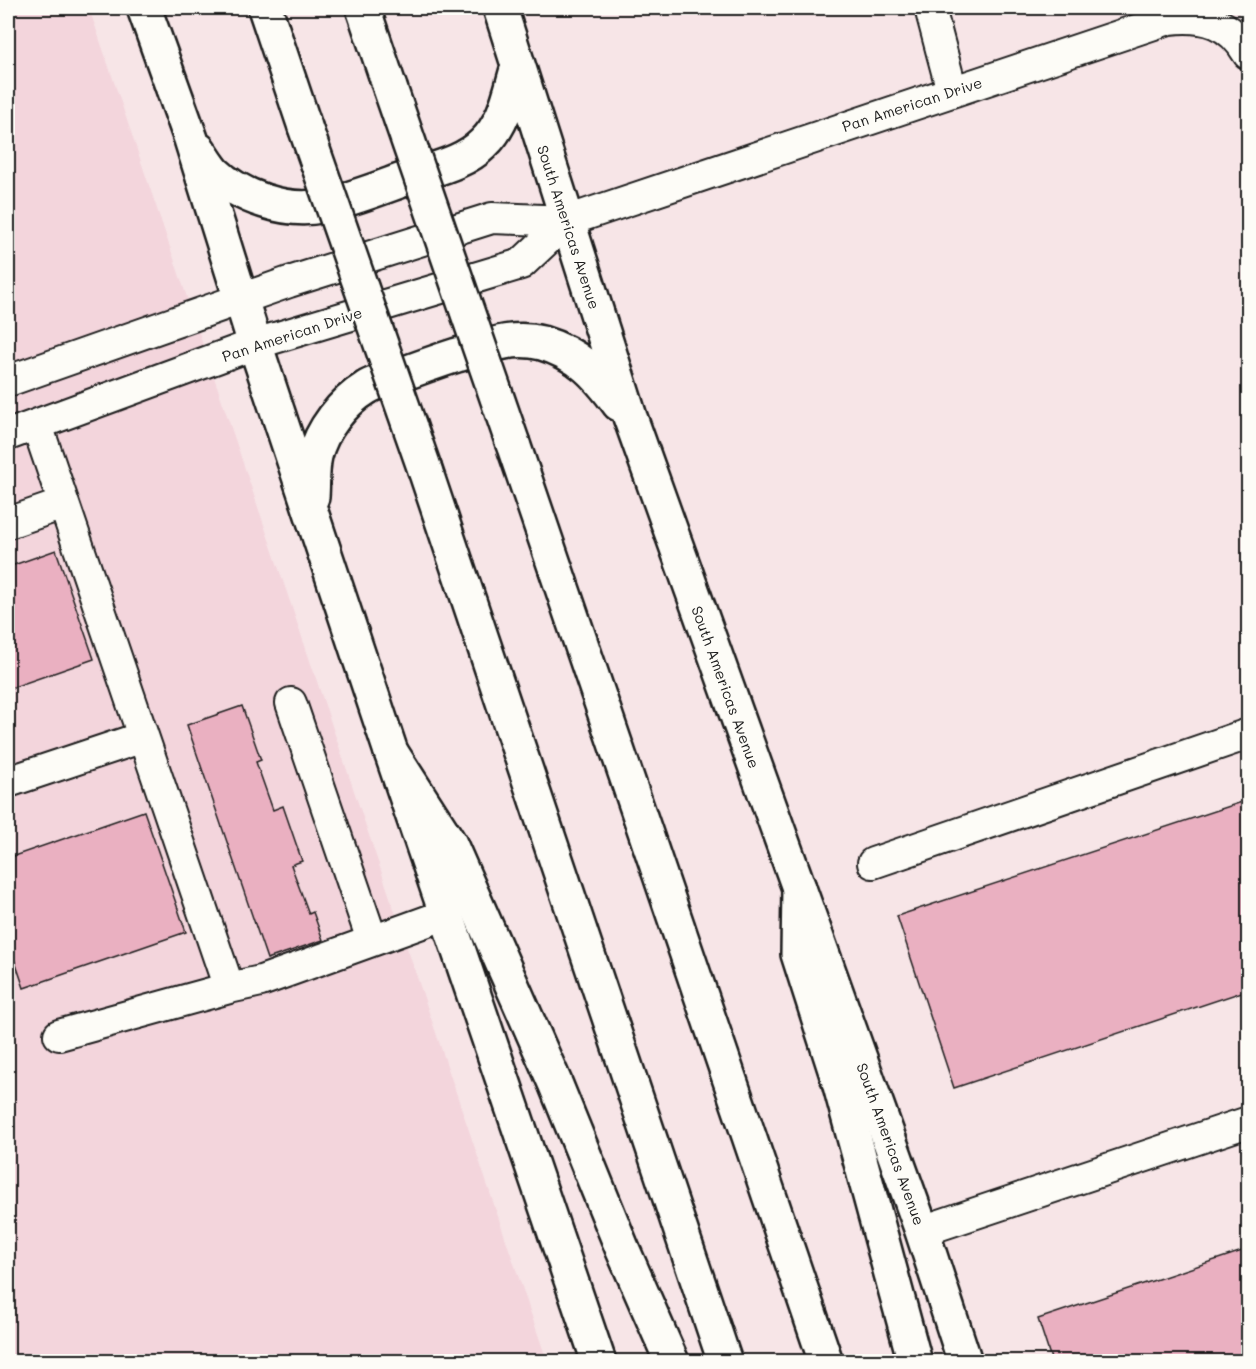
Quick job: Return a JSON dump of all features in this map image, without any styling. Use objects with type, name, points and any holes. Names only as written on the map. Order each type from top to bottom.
[{"type":"main road","points":[[144,8],[191,139],[240,299],[391,752],[599,1362]]},
{"type":"main road","points":[[265,8],[425,470],[725,1362]]},
{"type":"main road","points":[[363,8],[826,1362]]},
{"type":"main road","points":[[375,8],[390,88]]},
{"type":"main road","name":"South Americas Avenue","points":[[500,8],[630,417],[922,1232],[966,1362]]},
{"type":"main road","points":[[191,139],[215,173],[238,190],[266,202],[295,207],[320,207],[458,160],[483,145],[501,121],[518,66]]},
{"type":"main road","points":[[311,511],[314,458],[320,441],[346,404],[367,387],[436,362],[505,341],[539,342],[562,350],[584,363],[602,381],[630,417]]},
{"type":"main road","points":[[391,752],[450,844],[555,1083],[621,1248],[672,1362]]},
{"type":"main road","points":[[799,888],[798,954],[838,1082],[915,1362]]},
{"type":"street","points":[[930,8],[952,91]]},
{"type":"street","name":"Pan American Drive","points":[[8,381],[240,299],[492,219],[567,221],[1169,19],[1177,13],[1212,21],[1238,22],[1241,41],[1248,54]]},
{"type":"street","name":"Pan American Drive","points":[[8,435],[255,344],[521,264],[567,221]]},
{"type":"street","points":[[37,424],[229,988]]},
{"type":"street","points":[[8,523],[63,504]]},
{"type":"street","points":[[291,704],[372,940]]},
{"type":"street","points":[[873,863],[1248,734]]},
{"type":"street","points":[[8,782],[143,737]]},
{"type":"street","points":[[58,1035],[261,981],[447,914]]},
{"type":"street","points":[[922,1232],[1248,1122]]},
{"type":"shaded area","points":[[8,8],[89,8],[547,1361],[8,1361]]},
{"type":"building","points":[[56,550],[94,659],[8,689],[8,567]]},
{"type":"building","points":[[242,706],[261,760],[256,762],[273,810],[283,806],[302,861],[291,865],[309,914],[313,912],[323,940],[267,959],[187,725]]},
{"type":"building","points":[[1248,800],[1248,990],[954,1088],[897,916]]},
{"type":"building","points":[[144,811],[186,932],[24,988],[8,941],[8,858]]},
{"type":"building","points":[[1248,1249],[1248,1362],[1052,1362],[1038,1319]]}]
